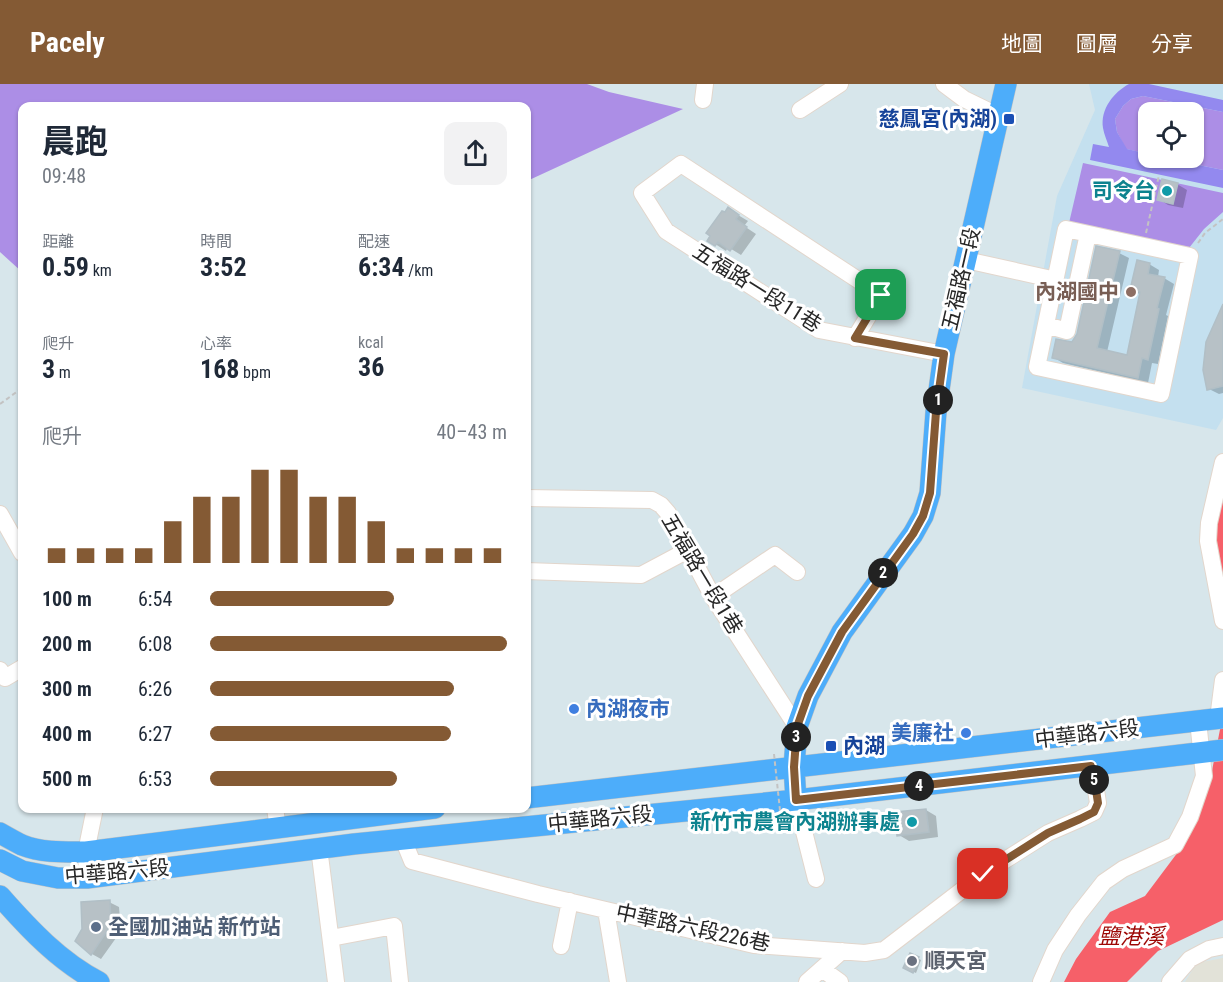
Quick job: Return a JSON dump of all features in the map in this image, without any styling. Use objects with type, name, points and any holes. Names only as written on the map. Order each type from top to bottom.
[{"type":"main road","name":"五福路一段","points":[[796,800],[794,767],[797,727],[808,696],[842,632],[913,534],[923,516],[930,493],[936,412],[944,354],[1006,84]]},
{"type":"main road","name":"中華路六段","points":[[531,797],[1213,719]]},
{"type":"main road","name":"中華路六段","points":[[0,860],[22,871],[58,878],[87,878],[354,844],[796,800],[1212,751]]},
{"type":"main road","name":"中華路六段","points":[[0,833],[22,845],[34,848],[58,852],[86,852],[276,818],[352,818],[394,813]]},
{"type":"main road","points":[[0,881],[18,916]]},
{"type":"main road","points":[[0,896],[45,944],[69,964],[99,982]]},
{"type":"street","points":[[800,110],[840,84]]},
{"type":"street","points":[[944,84],[964,99],[999,116]]},
{"type":"street","name":"五福路一段11巷","points":[[855,338],[886,288],[681,164],[642,193],[666,231],[819,330],[855,338],[944,354]]},
{"type":"street","points":[[1066,229],[1143,246],[1190,256],[1161,394],[1037,367],[1066,229]]},
{"type":"street","points":[[1046,325],[1067,331],[1088,234]]},
{"type":"street","points":[[966,260],[1056,280]]},
{"type":"street","points":[[1223,462],[1209,523],[1208,542],[1223,621]]},
{"type":"street","name":"五福路一段1巷","points":[[531,498],[652,500],[661,505],[668,513],[713,597],[797,727]]},
{"type":"street","points":[[0,514],[18,545]]},
{"type":"street","points":[[531,572],[641,575],[688,550]]},
{"type":"street","points":[[713,597],[775,555],[797,572]]},
{"type":"street","points":[[0,670],[4,678],[18,671]]},
{"type":"street","points":[[1041,982],[1055,950],[1078,915],[1104,882],[1123,868],[1175,845],[1190,817],[1212,751],[1213,719],[1223,680]]},
{"type":"street","name":"中華路六段226巷","points":[[403,839],[412,861],[606,910],[754,945],[865,953],[884,950],[983,874],[1048,833],[1094,812],[1098,803],[1091,766]]},
{"type":"street","points":[[796,800],[816,879]]},
{"type":"street","points":[[87,878],[86,852],[94,813]]},
{"type":"street","points":[[352,818],[354,844]]},
{"type":"street","points":[[319,848],[336,982]]},
{"type":"street","points":[[561,946],[570,901]]},
{"type":"street","points":[[606,910],[618,982]]},
{"type":"street","points":[[331,938],[394,926],[400,982]]},
{"type":"street","points":[[1170,982],[1190,959],[1216,948]]},
{"type":"street","points":[[807,982],[842,951]]},
{"type":"street","points":[[822,969],[840,982]]},
{"type":"path","points":[[1143,246],[1159,175]]},
{"type":"path","points":[[1190,256],[1205,233],[1223,219]]},
{"type":"path","points":[[0,404],[18,391]]},
{"type":"path","points":[[774,754],[780,820]]},
{"type":"shaded area","points":[[0,84],[587,84],[609,92],[683,109],[531,179],[531,102],[18,102],[18,268],[0,252]]},
{"type":"shaded area","name":"內湖國中","points":[[1089,84],[1223,84],[1223,418],[1216,430],[1022,388],[1057,196],[1095,110]]},
{"type":"shaded area","points":[[1129,84],[1149,84],[1223,100],[1223,112],[1204,108],[1204,102],[1173,102],[1143,96],[1131,99],[1123,106],[1115,119],[1117,132],[1127,149],[1138,152],[1138,168],[1204,168],[1204,166],[1223,170],[1223,188],[1090,160],[1093,144],[1109,147],[1103,128],[1104,114],[1109,102]]},
{"type":"shaded area","points":[[1143,96],[1173,102],[1138,102],[1138,152],[1126,149],[1117,132],[1115,119],[1123,106],[1131,99]]},
{"type":"shaded area","points":[[1204,108],[1223,112],[1223,170],[1204,166]]},
{"type":"shaded area","points":[[1083,163],[1223,193],[1223,212],[1204,229],[1189,248],[1069,223]]},
{"type":"shaded area","points":[[1223,958],[1223,982],[1185,982],[1197,963]]},
{"type":"water","points":[[1223,494],[1223,582],[1213,536]]},
{"type":"water","name":"鹽港溪","points":[[1223,714],[1223,920],[1158,951],[1127,982],[1064,982],[1076,959],[1110,912],[1145,896],[1178,852],[1210,781]]},
{"type":"building","name":"司令台","points":[[1162,179],[1178,183],[1173,204],[1157,200]]},
{"type":"building","points":[[728,207],[739,215],[736,219],[747,227],[730,251],[718,242],[715,246],[707,241],[710,236],[706,233],[722,211],[725,212]]},
{"type":"building","points":[[1096,246],[1120,251],[1097,348],[1127,355],[1140,292],[1130,290],[1137,260],[1150,263],[1148,274],[1165,277],[1148,360],[1142,358],[1138,378],[1052,358],[1056,339],[1072,342],[1077,334]]},
{"type":"building","points":[[1223,304],[1223,386],[1207,390],[1203,370],[1206,342]]},
{"type":"building","name":"新竹市農會內湖辦事處","points":[[926,809],[929,832],[897,836],[895,812]]},
{"type":"building","name":"全國加油站 新竹站","points":[[110,900],[111,925],[91,955],[75,941],[82,929],[81,902]]},
{"type":"building","name":"順天宮","points":[[910,953],[919,957],[913,973],[903,968]]},
{"type":"place","name":"慈鳳宮(內湖)","points":[[1009,119]]},
{"type":"place","name":"司令台","points":[[1167,191]]},
{"type":"place","name":"內湖國中","points":[[1131,292]]},
{"type":"place","name":"內湖夜市","points":[[574,709]]},
{"type":"place","name":"美廉社","points":[[966,733]]},
{"type":"place","name":"內湖","points":[[831,746]]},
{"type":"place","name":"新竹市農會內湖辦事處","points":[[912,822]]},
{"type":"place","name":"全國加油站 新竹站","points":[[96,927]]},
{"type":"place","name":"順天宮","points":[[912,961]]},
{"type":"route","points":[[881,295],[855,338],[944,354],[936,412],[930,493],[923,516],[913,534],[842,632],[808,696],[797,727],[794,767],[796,800],[1091,766],[1098,803],[1094,812],[1048,833],[983,874]]}]
